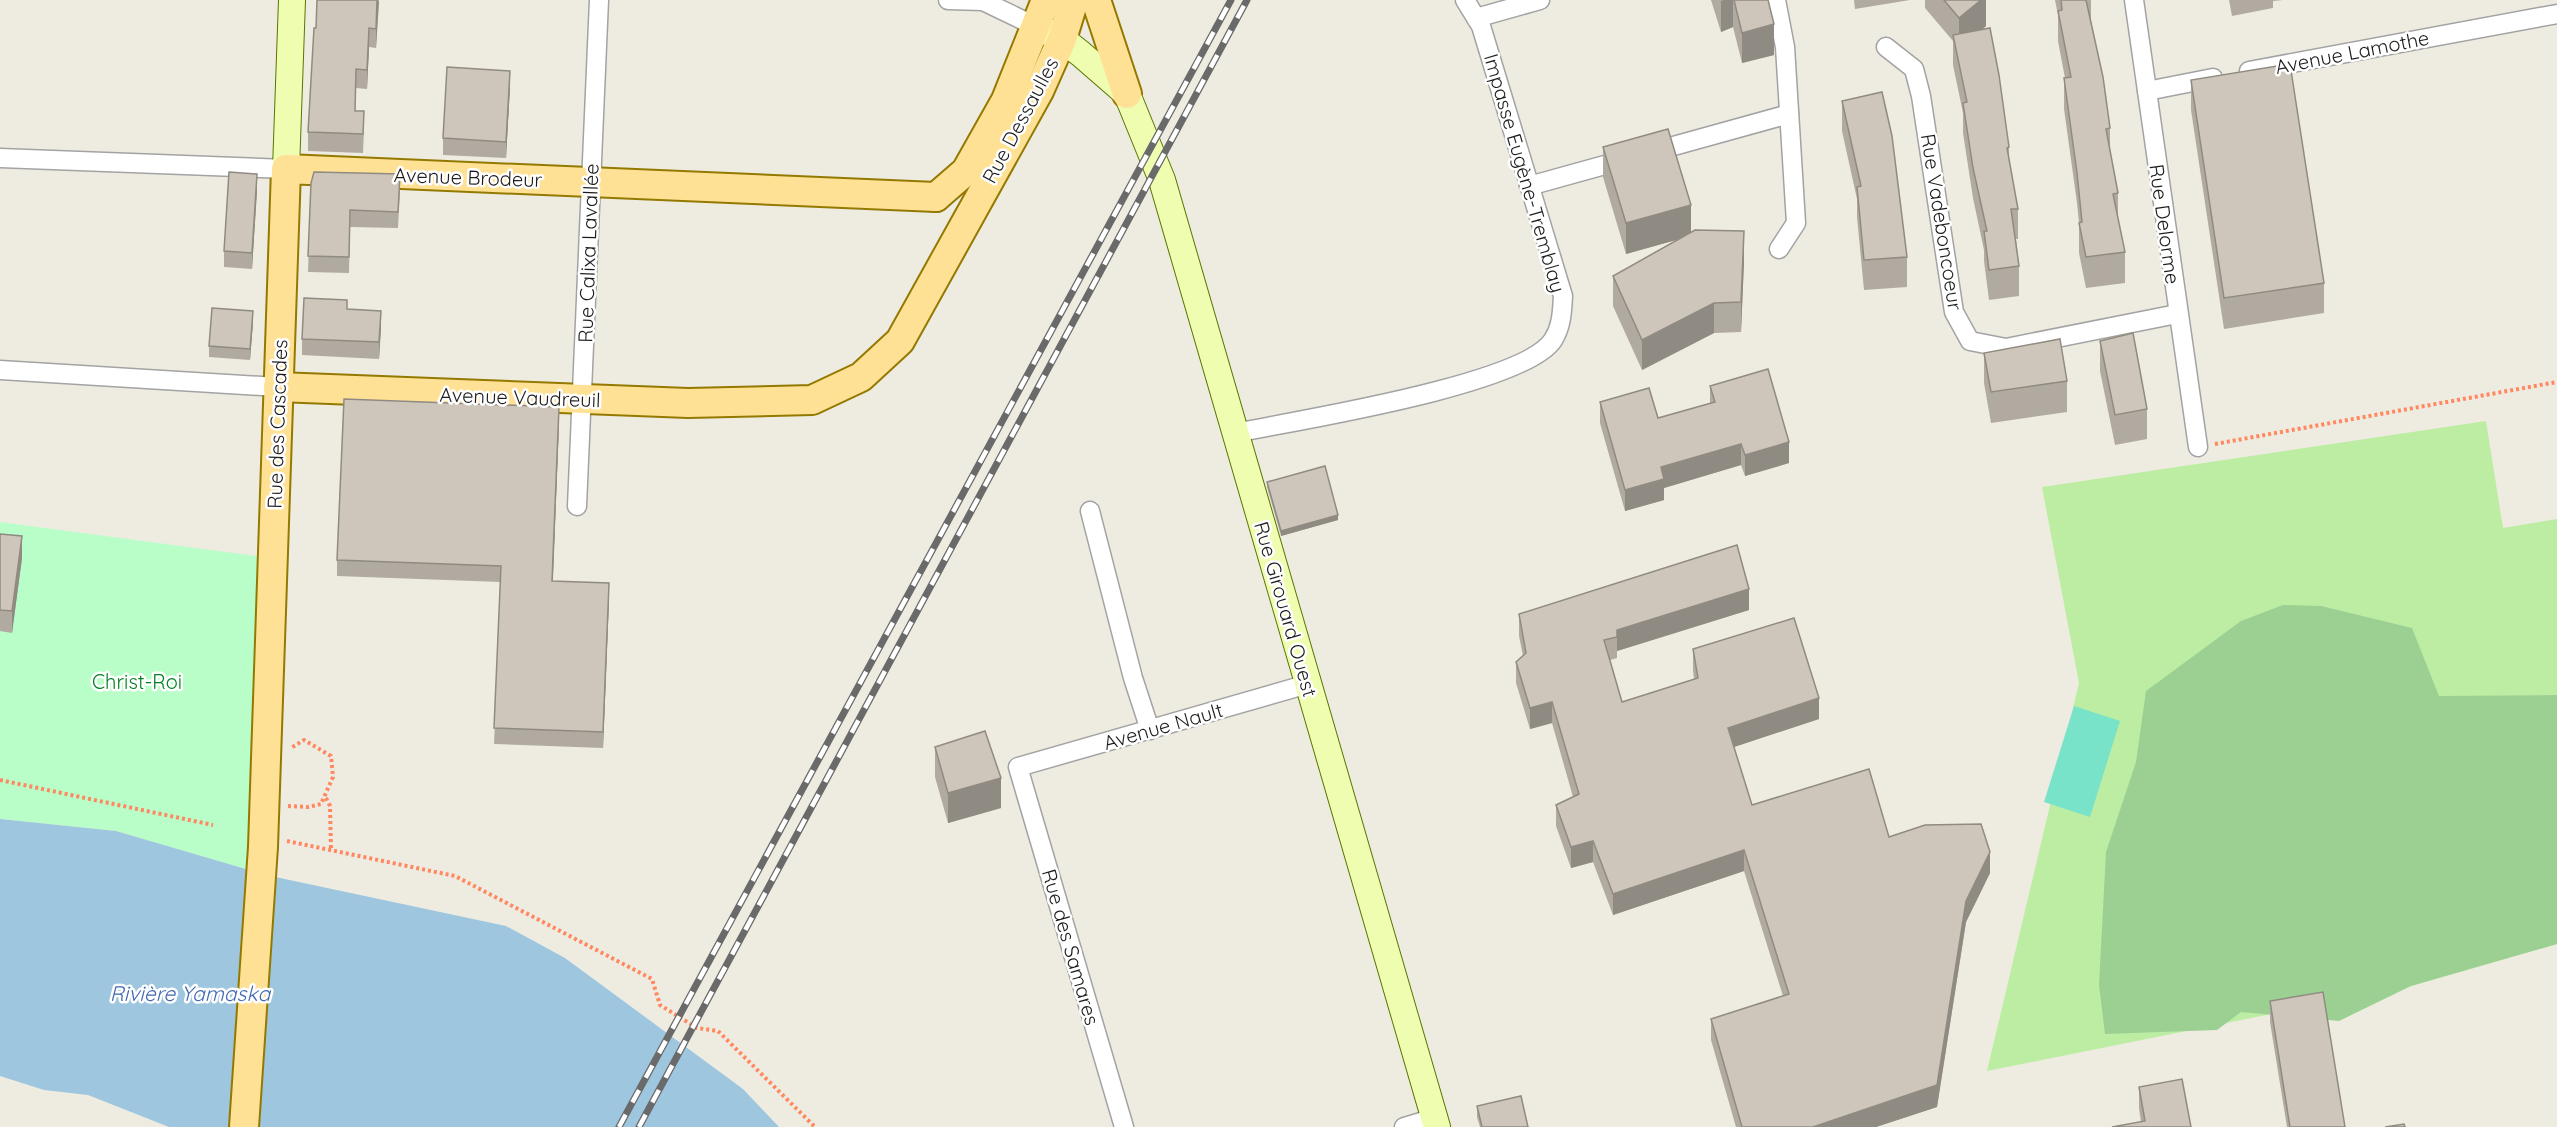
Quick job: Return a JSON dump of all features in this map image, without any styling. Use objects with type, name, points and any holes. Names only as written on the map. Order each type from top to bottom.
[{"type":"main road","name":"Rue Dessaulles","points":[[958,236],[1040,91],[1049,33],[1046,0]]},
{"type":"main road","name":"Rue Dessaulles","points":[[936,196],[966,171],[1006,100],[1049,33],[1074,0]]},
{"type":"main road","points":[[1096,0],[1126,94]]},
{"type":"main road","name":"Avenue Brodeur","points":[[286,169],[936,196]]},
{"type":"main road","name":"Rue des Cascades","points":[[244,1127],[274,844],[278,387],[286,169]]},
{"type":"main road","points":[[936,196],[951,213],[958,236]]},
{"type":"main road","name":"Avenue Vaudreuil","points":[[278,387],[688,403],[812,400],[861,377],[900,341],[958,236]]},
{"type":"street","name":"Rue des Cascades","points":[[286,169],[292,0]]},
{"type":"street","name":"Rue Calixa Lavallée","points":[[577,506],[599,0]]},
{"type":"street","points":[[948,0],[983,1],[1049,33],[1126,94]]},
{"type":"street","name":"Impasse Eugène-Tremblay","points":[[1235,433],[1401,401],[1532,359],[1552,341],[1562,321],[1563,296],[1481,26],[1465,0]]},
{"type":"street","points":[[1476,18],[1540,0]]},
{"type":"street","points":[[1776,0],[1785,47],[1796,223],[1779,249]]},
{"type":"street","name":"Rue Delorme","points":[[2134,0],[2177,314],[2198,447]]},
{"type":"street","name":"Avenue Lamothe","points":[[2147,91],[2557,14]]},
{"type":"street","name":"Rue Vadeboncoeur","points":[[1886,47],[1914,69],[1921,96],[1954,312],[1970,341],[2006,348],[2177,314]]},
{"type":"street","name":"Rue Girouard Ouest","points":[[1126,94],[1162,180],[1435,1123]]},
{"type":"street","points":[[1529,186],[1789,114]]},
{"type":"street","name":"Avenue Brodeur","points":[[0,158],[286,169]]},
{"type":"street","name":"Avenue Vaudreuil","points":[[0,370],[278,387]]},
{"type":"street","points":[[1090,511],[1132,678],[1150,730]]},
{"type":"street","name":"Avenue Nault","points":[[1018,767],[1308,684]]},
{"type":"street","name":"Rue des Samares","points":[[1018,767],[1124,1127]]},
{"type":"street","points":[[1404,1127],[1435,1123]]},
{"type":"path","points":[[2198,447],[2557,382]]},
{"type":"path","points":[[283,752],[304,740],[332,756],[333,777],[321,804],[308,807],[288,806]]},
{"type":"path","points":[[0,780],[213,825]]},
{"type":"path","points":[[326,797],[330,806],[331,850]]},
{"type":"path","points":[[274,844],[331,850],[454,876],[652,979],[660,1005],[697,1028],[718,1031],[815,1127]]},
{"type":"green space","points":[[2486,421],[2503,528],[2557,519],[2557,944],[2411,986],[1987,1071],[2079,683],[2042,487]]},
{"type":"green space","name":"Christ-Roi","points":[[0,522],[278,559],[266,875],[116,831],[0,819]]},
{"type":"green space","points":[[2283,605],[2321,606],[2412,628],[2439,696],[2557,695],[2557,944],[2411,986],[2339,1021],[2241,1012],[2217,1030],[2105,1034],[2099,985],[2106,852],[2136,762],[2146,691],[2241,621]]},
{"type":"green space","points":[[2074,706],[2120,721],[2090,817],[2044,802]]},
{"type":"water","name":"Rivière Yamaska","points":[[0,819],[116,831],[266,875],[506,926],[565,958],[743,1089],[779,1127],[169,1127],[88,1095],[44,1090],[0,1076]]},
{"type":"building","points":[[317,0],[377,0],[376,29],[369,28],[367,70],[356,69],[355,111],[364,111],[363,134],[308,132]]},
{"type":"building","points":[[1734,0],[1768,0],[1774,24],[1742,33]]},
{"type":"building","points":[[1944,0],[1981,0],[1959,18]]},
{"type":"building","points":[[2061,0],[2086,0],[2103,77],[2110,128],[2106,129],[2118,193],[2113,194],[2125,252],[2086,257],[2079,223],[2082,222],[2077,173],[2064,78],[2071,77],[2058,11],[2062,10]]},
{"type":"building","points":[[1990,28],[2018,209],[2011,209],[2019,266],[1989,270],[1984,231],[1987,231],[1973,168],[1963,103],[1967,102],[1953,35]]},
{"type":"building","points":[[2290,64],[2324,283],[2224,298],[2191,80]]},
{"type":"building","points":[[447,67],[510,71],[506,142],[443,138]]},
{"type":"building","points":[[1882,92],[1892,136],[1907,257],[1864,260],[1857,187],[1861,186],[1842,101]]},
{"type":"building","points":[[1668,129],[1691,205],[1626,223],[1603,147]]},
{"type":"building","points":[[229,172],[257,174],[252,253],[224,251]]},
{"type":"building","points":[[314,172],[400,174],[398,212],[350,210],[349,257],[308,256],[311,183]]},
{"type":"building","points":[[1695,230],[1744,231],[1741,302],[1714,303],[1642,340],[1613,276]]},
{"type":"building","points":[[304,298],[347,300],[347,309],[381,311],[379,342],[302,339]]},
{"type":"building","points":[[212,308],[253,311],[250,349],[209,346]]},
{"type":"building","points":[[2133,333],[2147,409],[2115,415],[2100,341]]},
{"type":"building","points":[[2060,339],[2067,381],[1991,392],[1984,353]]},
{"type":"building","points":[[1768,369],[1789,442],[1745,455],[1741,444],[1661,467],[1664,479],[1625,490],[1600,402],[1649,388],[1658,418],[1715,402],[1710,386]]},
{"type":"building","points":[[344,399],[559,407],[552,581],[609,583],[603,732],[494,728],[501,566],[337,560]]},
{"type":"building","points":[[1325,466],[1338,515],[1281,531],[1267,482]]},
{"type":"building","points":[[0,534],[22,536],[12,611],[0,610]]},
{"type":"building","points":[[1737,545],[1749,589],[1617,630],[1617,637],[1604,640],[1622,702],[1698,678],[1693,649],[1794,618],[1819,698],[1728,728],[1752,805],[1869,769],[1889,837],[1925,825],[1981,824],[1990,852],[1966,901],[1937,1085],[1813,1127],[1742,1127],[1711,1019],[1789,994],[1744,850],[1613,894],[1593,841],[1571,847],[1556,805],[1579,794],[1552,702],[1530,708],[1516,662],[1526,653],[1519,614]]},
{"type":"building","points":[[985,731],[1001,778],[948,793],[935,747]]},
{"type":"building","points":[[2323,992],[2345,1127],[2290,1127],[2270,1001]]},
{"type":"building","points":[[2182,1079],[2191,1127],[2112,1127],[2145,1121],[2139,1087]]},
{"type":"building","points":[[1521,1096],[1528,1127],[1482,1127],[1477,1106]]},
{"type":"building","points":[[2404,1124],[2405,1127],[2385,1127]]},
{"type":"railway","points":[[619,1127],[1231,0]]},
{"type":"railway","points":[[639,1127],[1247,0]]}]
